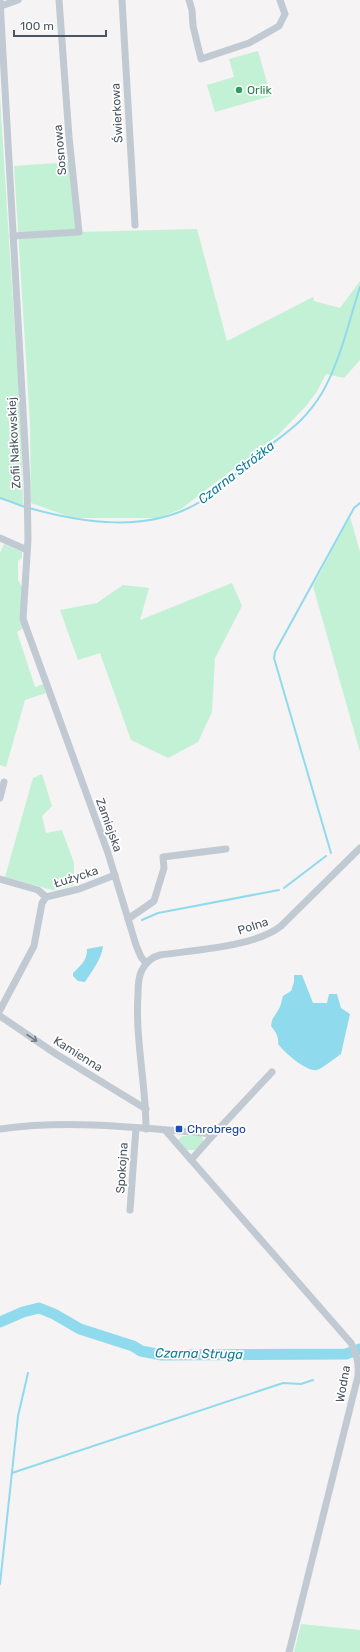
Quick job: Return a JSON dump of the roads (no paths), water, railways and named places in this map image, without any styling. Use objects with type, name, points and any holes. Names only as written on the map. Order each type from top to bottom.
[{"type":"street","points":[[0,3],[18,0]]},
{"type":"street","name":"Sosnowa","points":[[13,236],[79,232],[70,143],[60,0]]},
{"type":"street","name":"Świerkowa","points":[[122,0],[135,225]]},
{"type":"street","points":[[189,0],[192,10],[193,26],[201,59],[248,43],[279,26],[284,14],[280,0]]},
{"type":"street","name":"Zofii Nałkowskiej","points":[[0,3],[27,508],[27,550]]},
{"type":"street","points":[[0,538],[27,550]]},
{"type":"street","name":"Zamiejska","points":[[27,550],[23,610],[26,628],[115,875],[138,951],[146,963]]},
{"type":"street","points":[[0,798],[4,782]]},
{"type":"street","name":"Polna","points":[[146,963],[155,956],[216,947],[258,938],[272,933],[281,926],[360,848]]},
{"type":"street","points":[[128,919],[154,901],[164,868],[163,857],[226,849]]},
{"type":"street","name":"Łużycka","points":[[0,1010],[34,946],[42,903],[46,897],[78,889],[115,875]]},
{"type":"street","points":[[0,879],[38,890],[46,897]]},
{"type":"street","points":[[146,963],[138,982],[137,1013],[146,1109],[146,1129]]},
{"type":"street","name":"Kamienna","points":[[0,1016],[56,1054],[146,1109]]},
{"type":"street","points":[[191,1160],[272,1072]]},
{"type":"street","points":[[0,1129],[61,1124],[214,1134]]},
{"type":"street","name":"Spokojna","points":[[130,1210],[136,1128]]},
{"type":"street","name":"Wodna","points":[[165,1130],[351,1343],[357,1356],[359,1366],[358,1376],[289,1652]]},
{"type":"water","points":[[103,946],[99,960],[85,982],[78,981],[73,976],[73,973],[85,960],[87,949]]},
{"type":"water","points":[[294,975],[302,975],[313,1003],[327,1003],[329,994],[337,994],[341,1008],[350,1014],[341,1054],[317,1070],[312,1070],[301,1065],[285,1052],[278,1044],[277,1035],[271,1026],[272,1020],[280,1007],[283,996],[291,991],[294,982]]},
{"type":"waterway","name":"Czarna Stróżka","points":[[29,508],[71,518],[93,521],[136,522],[158,519],[178,512],[206,498],[294,427],[315,404],[334,368],[344,341],[360,287]]},
{"type":"waterway","name":"Czarna Stróżka","points":[[0,498],[25,507]]},
{"type":"waterway","points":[[331,853],[274,658],[275,652],[354,508],[360,503]]},
{"type":"waterway","points":[[284,888],[326,856]]},
{"type":"waterway","points":[[142,920],[158,913],[279,890]]},
{"type":"waterway","name":"Czarna Struga","points":[[0,1322],[23,1312],[39,1308],[54,1314],[80,1329],[133,1346],[141,1351],[162,1355],[346,1354],[360,1349]]},
{"type":"waterway","points":[[0,1584],[18,1416],[28,1373]]},
{"type":"waterway","points":[[12,1473],[283,1383],[301,1384],[313,1380]]},
{"type":"place","name":"Orlik","points":[[239,90]]},
{"type":"place","name":"Chrobrego","points":[[179,1129]]}]
